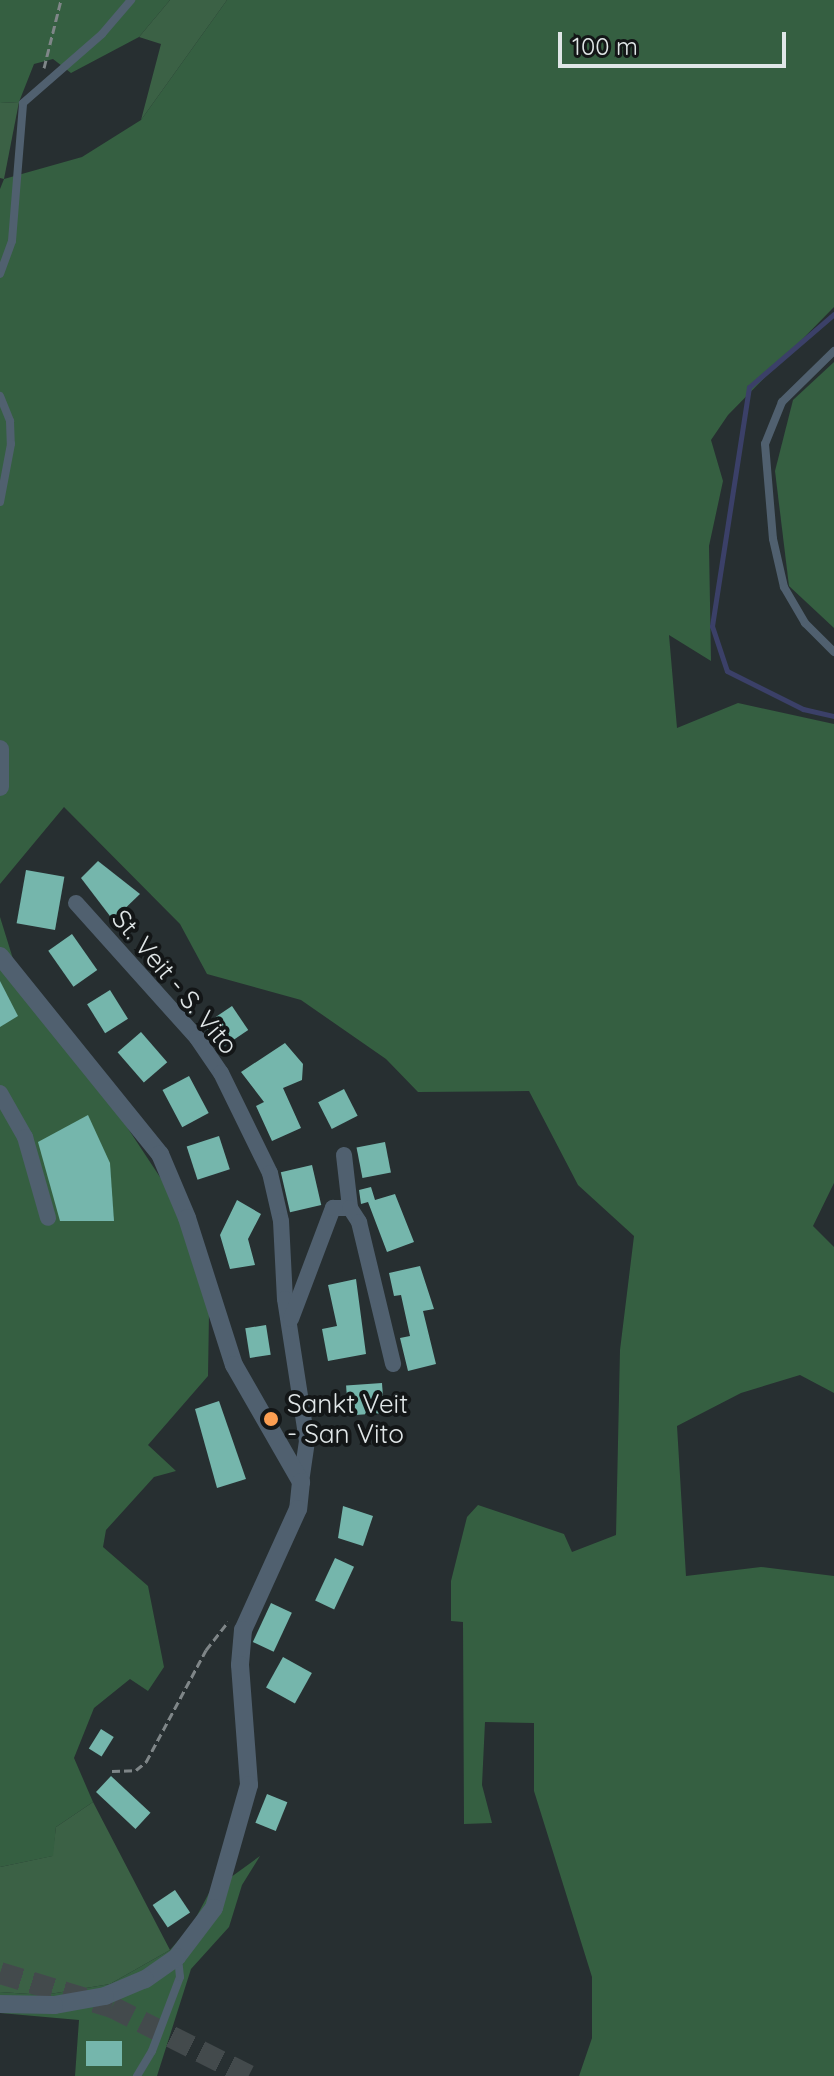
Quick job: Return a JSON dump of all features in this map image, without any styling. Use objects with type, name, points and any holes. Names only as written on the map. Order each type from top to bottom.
[{"type":"street","points":[[0,749],[0,787]]},
{"type":"street","name":"St. Veit - S. Vito","points":[[76,903],[197,1038],[248,1126],[270,1173],[281,1221],[289,1325],[307,1441],[301,1482]]},
{"type":"street","points":[[0,956],[160,1154],[187,1218],[234,1365],[301,1482],[298,1509],[243,1630],[240,1665],[249,1785],[214,1908],[177,1957],[145,1979],[105,1996],[54,2005],[0,2004]]},
{"type":"street","points":[[0,1093],[25,1137],[48,1218]]},
{"type":"street","points":[[344,1155],[350,1208],[359,1222],[393,1364]]},
{"type":"street","name":"St. Veit - S. Vito","points":[[289,1325],[333,1208],[350,1208]]},
{"type":"lane","points":[[0,274],[12,241],[23,103],[41,84],[102,34],[131,0]]},
{"type":"lane","points":[[834,351],[782,402],[765,444],[773,539],[784,587],[805,623],[834,652]]},
{"type":"lane","points":[[0,396],[10,421],[11,444],[0,502]]},
{"type":"lane","points":[[137,2076],[152,2051],[180,1977],[177,1957]]},
{"type":"path","points":[[41,84],[61,0]]},
{"type":"path","points":[[112,1771],[136,1770],[146,1762],[206,1650],[241,1609],[253,1609]]},
{"type":"green space","points":[[0,0],[170,0],[139,37],[71,73],[53,59],[34,64],[19,102],[0,103]]},
{"type":"green space","points":[[170,0],[227,0],[141,120],[161,44],[139,37]]},
{"type":"green space","points":[[227,0],[834,0],[834,307],[728,415],[711,440],[723,481],[709,546],[711,661],[669,635],[677,728],[738,703],[834,724],[834,1183],[813,1226],[834,1247],[834,1393],[800,1375],[741,1393],[677,1426],[686,1576],[761,1567],[834,1576],[834,2076],[579,2076],[592,2038],[592,1977],[534,1791],[534,1723],[485,1722],[482,1785],[492,1823],[464,1824],[463,1622],[451,1621],[451,1581],[467,1517],[478,1505],[564,1534],[572,1552],[616,1535],[620,1350],[634,1236],[578,1185],[529,1091],[418,1092],[386,1059],[301,1000],[207,974],[180,924],[64,807],[0,884],[0,189],[4,179],[82,157],[141,120]]},
{"type":"green space","points":[[19,102],[4,179],[0,178],[0,103]]},
{"type":"green space","points":[[834,362],[834,628],[789,586],[775,471],[793,400]]},
{"type":"green space","points":[[0,917],[18,975],[90,1071],[187,1218],[209,1314],[208,1376],[148,1445],[176,1471],[154,1477],[106,1530],[103,1547],[148,1586],[164,1667],[148,1691],[130,1679],[94,1708],[74,1758],[93,1802],[56,1827],[53,1856],[0,1867]]},
{"type":"green space","points":[[93,1802],[170,1950],[110,1984],[44,1995],[0,1992],[0,1867],[52,1856],[56,1827]]},
{"type":"green space","points":[[260,1856],[242,1885],[229,1927],[191,1969],[157,2076],[75,2076],[79,2020],[0,2013],[0,1992],[44,1995],[110,1984],[170,1950],[192,1925],[209,1893]]},
{"type":"building","points":[[98,861],[140,894],[113,920],[81,878]]},
{"type":"building","points":[[26,870],[64,877],[55,930],[17,923]]},
{"type":"building","points":[[72,934],[97,970],[73,987],[48,951]]},
{"type":"building","points":[[0,981],[18,1016],[0,1027]]},
{"type":"building","points":[[110,990],[128,1019],[105,1033],[87,1004]]},
{"type":"building","points":[[232,1006],[248,1030],[220,1049],[204,1025]]},
{"type":"building","points":[[141,1032],[167,1062],[144,1083],[118,1052]]},
{"type":"building","points":[[285,1043],[303,1064],[302,1080],[283,1088],[301,1128],[272,1141],[256,1106],[264,1102],[241,1072]]},
{"type":"building","points":[[189,1076],[209,1113],[182,1127],[163,1090]]},
{"type":"building","points":[[344,1089],[358,1116],[332,1129],[318,1102]]},
{"type":"building","points":[[88,1115],[110,1163],[114,1221],[60,1221],[38,1142]]},
{"type":"building","points":[[219,1136],[230,1169],[197,1180],[187,1147]]},
{"type":"building","points":[[385,1142],[391,1172],[362,1178],[357,1148]]},
{"type":"building","points":[[312,1165],[321,1205],[290,1212],[281,1172]]},
{"type":"building","points":[[371,1187],[375,1200],[395,1194],[414,1242],[387,1252],[368,1202],[361,1204],[359,1190]]},
{"type":"building","points":[[237,1200],[261,1214],[248,1239],[255,1265],[230,1269],[220,1235]]},
{"type":"building","points":[[420,1266],[434,1309],[423,1311],[436,1364],[408,1371],[400,1338],[410,1336],[401,1295],[394,1296],[389,1273]]},
{"type":"building","points":[[356,1279],[366,1354],[328,1361],[322,1329],[337,1326],[328,1285]]},
{"type":"building","points":[[266,1325],[271,1355],[250,1358],[245,1328]]},
{"type":"building","points":[[382,1383],[384,1413],[348,1415],[346,1386]]},
{"type":"building","points":[[219,1401],[246,1479],[217,1488],[195,1409]]},
{"type":"building","points":[[343,1506],[373,1516],[363,1546],[338,1538]]},
{"type":"building","points":[[335,1558],[354,1567],[334,1609],[315,1601]]},
{"type":"building","points":[[271,1603],[292,1613],[274,1652],[253,1642]]},
{"type":"building","points":[[283,1657],[312,1673],[295,1704],[266,1688]]},
{"type":"building","points":[[101,1729],[114,1737],[102,1756],[89,1749]]},
{"type":"building","points":[[111,1776],[150,1813],[135,1829],[96,1792]]},
{"type":"building","points":[[267,1794],[287,1802],[276,1831],[255,1823]]},
{"type":"building","points":[[175,1890],[190,1912],[168,1927],[153,1905]]},
{"type":"building","points":[[86,2041],[122,2041],[122,2066],[86,2066]]},
{"type":"waterway","points":[[834,314],[749,387],[712,626],[727,671],[803,709],[834,716]]},
{"type":"tunnel","points":[[0,1973],[112,2007],[249,2076]]},
{"type":"place","name":"Sankt Veit - San Vito","points":[[271,1419]]}]
